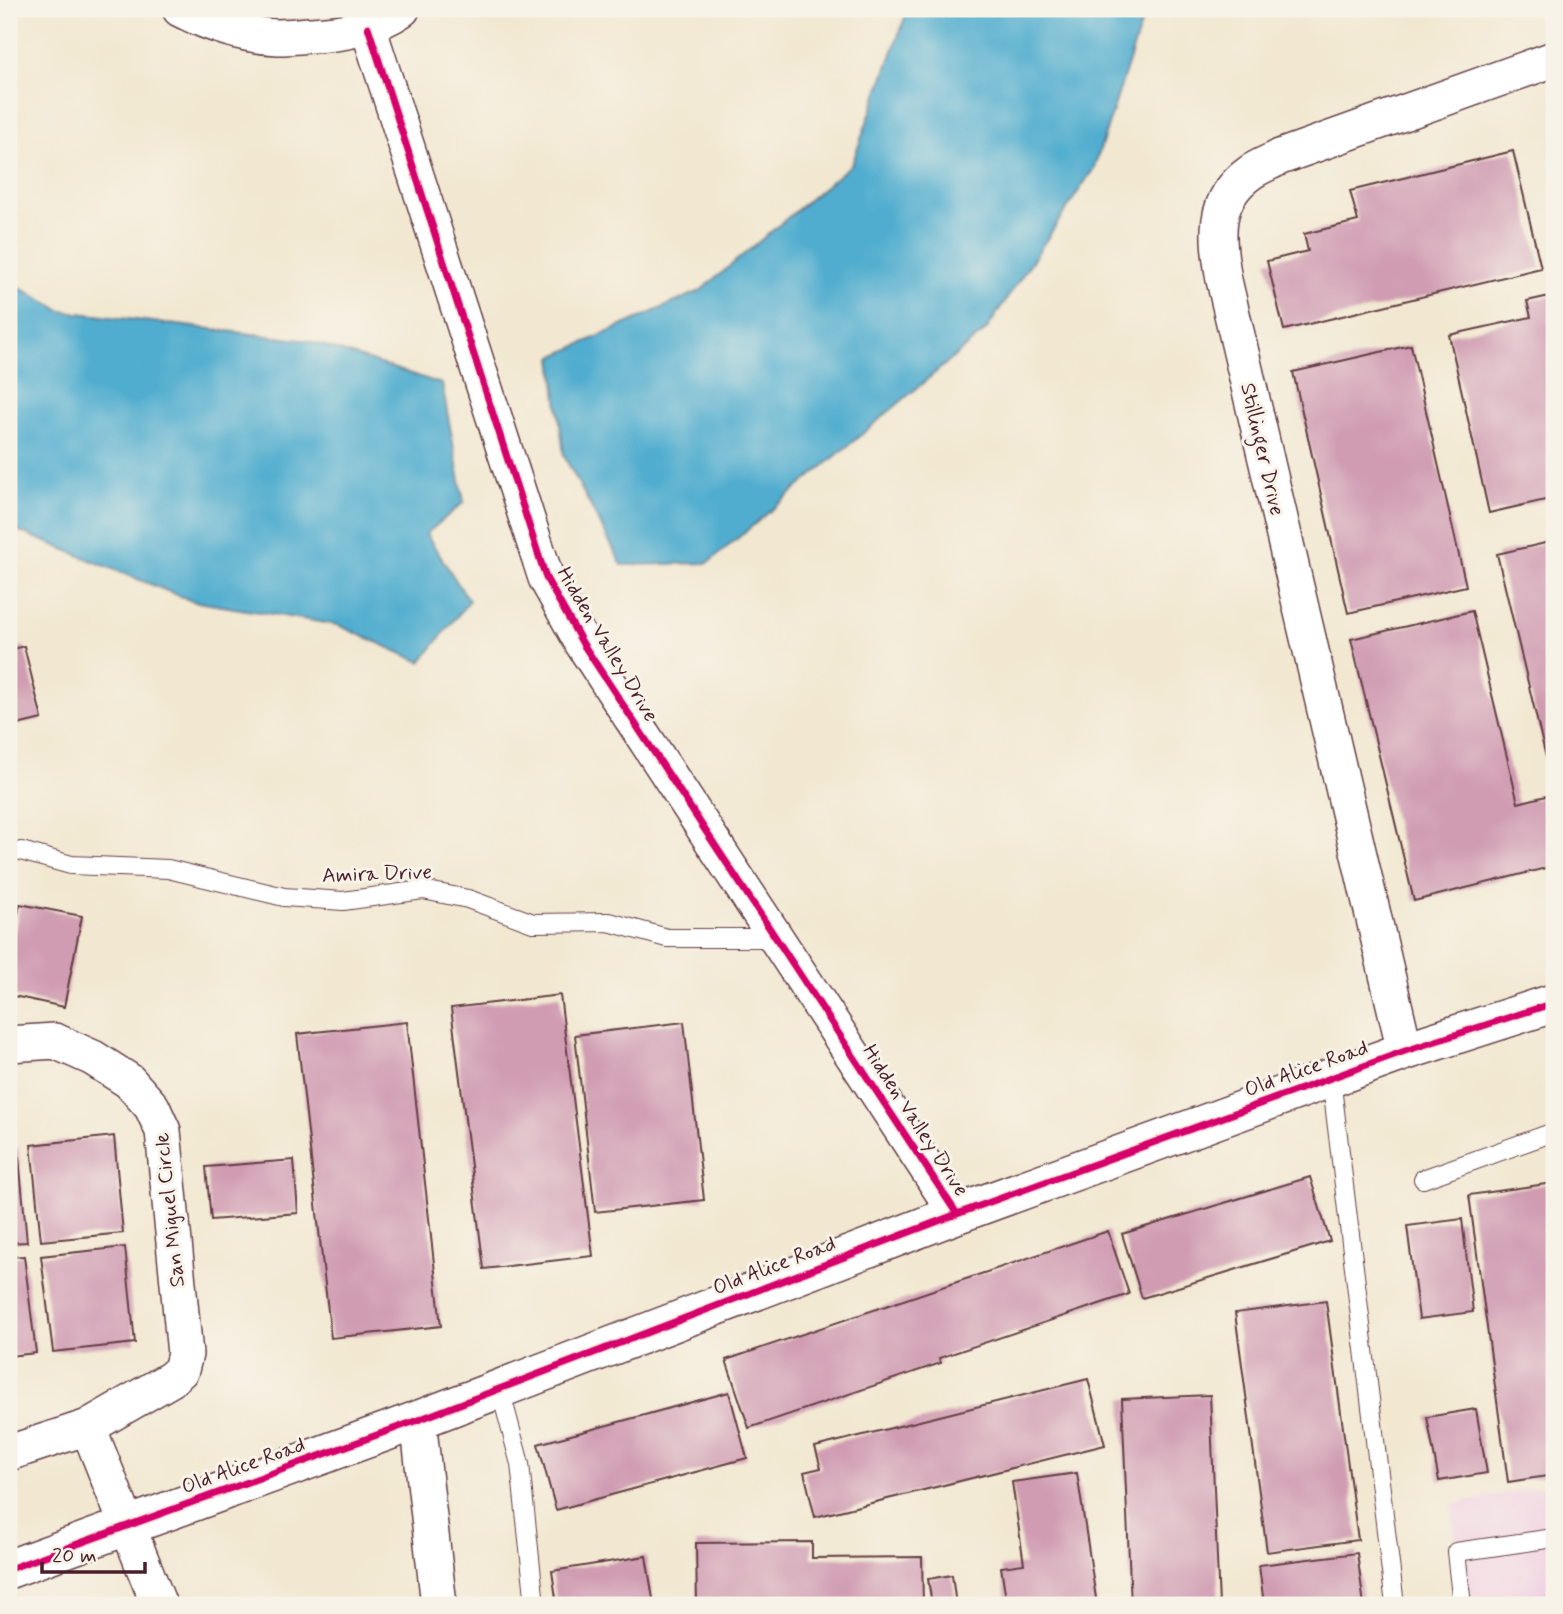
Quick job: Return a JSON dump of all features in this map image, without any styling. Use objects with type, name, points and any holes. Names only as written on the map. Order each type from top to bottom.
[{"type":"street","points":[[180,9],[237,31],[277,37],[336,34],[368,27],[402,9]]},
{"type":"street","name":"Hidden Valley Drive","points":[[368,27],[546,578],[583,644],[957,1214]]},
{"type":"street","name":"Stillinger Drive","points":[[1405,1051],[1224,280],[1218,244],[1220,212],[1232,187],[1253,170],[1280,157],[1554,59]]},
{"type":"street","name":"Old Alice Road","points":[[9,1569],[418,1420],[957,1214],[1405,1051],[1554,1005]]},
{"type":"street","name":"San Miguel Circle","points":[[9,1044],[55,1041],[93,1058],[129,1081],[152,1107],[163,1131],[185,1354],[181,1370],[171,1379],[88,1427],[9,1453]]},
{"type":"street","points":[[418,1420],[439,1605]]},
{"type":"street","points":[[88,1427],[159,1605]]},
{"type":"lane","name":"Amira Drive","points":[[21,850],[71,865],[167,870],[284,897],[343,901],[423,890],[468,899],[533,923],[610,922],[667,938],[775,938]]},
{"type":"lane","points":[[1331,1078],[1395,1605]]},
{"type":"lane","points":[[1423,1179],[1554,1132]]},
{"type":"lane","points":[[500,1389],[520,1464],[535,1605]]},
{"type":"lane","points":[[1462,1605],[1456,1552],[1554,1538]]},
{"type":"shaded area","points":[[1554,1484],[1554,1605],[1461,1605],[1452,1504]]},
{"type":"water","points":[[908,9],[1146,9],[1094,168],[986,330],[708,563],[622,565],[564,456],[552,357],[700,291],[852,164]]},
{"type":"water","points":[[9,282],[62,311],[309,341],[442,384],[464,502],[426,534],[469,601],[421,662],[338,625],[192,601],[9,527]]},
{"type":"building","points":[[1513,151],[1541,268],[1284,330],[1267,261],[1308,251],[1304,234],[1358,221],[1350,191]]},
{"type":"building","points":[[1554,295],[1554,498],[1489,513],[1449,335],[1531,317],[1527,301]]},
{"type":"building","points":[[1411,345],[1466,586],[1348,613],[1293,372]]},
{"type":"building","points":[[1554,541],[1554,777],[1551,778],[1497,554]]},
{"type":"building","points":[[1472,611],[1518,803],[1554,794],[1554,866],[1414,901],[1351,639]]},
{"type":"building","points":[[24,646],[42,719],[9,727],[9,650]]},
{"type":"building","points":[[20,904],[82,916],[64,1007],[9,995],[9,960]]},
{"type":"building","points":[[560,995],[593,1256],[484,1269],[451,1008]]},
{"type":"building","points":[[407,1022],[441,1326],[331,1338],[297,1034]]},
{"type":"building","points":[[684,1022],[704,1200],[595,1212],[575,1035]]},
{"type":"building","points":[[114,1136],[123,1233],[41,1241],[31,1145]]},
{"type":"building","points":[[18,1147],[27,1242],[9,1243],[9,1148]]},
{"type":"building","points":[[294,1160],[298,1213],[211,1220],[206,1167]]},
{"type":"building","points":[[1310,1177],[1330,1241],[1142,1298],[1122,1234]]},
{"type":"building","points":[[1554,1183],[1554,1475],[1508,1482],[1469,1195]]},
{"type":"building","points":[[1462,1219],[1473,1312],[1419,1319],[1407,1226]]},
{"type":"building","points":[[1108,1231],[1129,1294],[939,1358],[941,1363],[749,1428],[726,1360]]},
{"type":"building","points":[[125,1247],[135,1343],[53,1352],[41,1256]]},
{"type":"building","points":[[24,1256],[36,1353],[9,1356],[9,1257]]},
{"type":"building","points":[[1326,1301],[1358,1540],[1267,1552],[1235,1313]]},
{"type":"building","points":[[1088,1379],[1105,1445],[815,1517],[804,1472],[821,1468],[815,1447]]},
{"type":"building","points":[[729,1392],[747,1458],[556,1510],[538,1444]]},
{"type":"building","points":[[1210,1395],[1219,1605],[1131,1605],[1122,1399]]},
{"type":"building","points":[[1476,1409],[1487,1473],[1439,1481],[1427,1417]]},
{"type":"building","points":[[1077,1473],[1097,1605],[1007,1605],[1001,1567],[1024,1564],[1012,1482]]},
{"type":"building","points":[[812,1542],[812,1558],[922,1557],[923,1605],[697,1605],[696,1543]]},
{"type":"building","points":[[1357,1553],[1364,1605],[1264,1605],[1259,1565]]},
{"type":"building","points":[[646,1556],[654,1605],[557,1605],[552,1571]]},
{"type":"building","points":[[952,1575],[956,1605],[932,1605],[928,1579]]},
{"type":"cycle path","points":[[368,27],[546,578],[583,644],[957,1214]]},
{"type":"cycle path","points":[[9,1569],[418,1420],[957,1214],[1405,1051],[1554,1003]]}]
